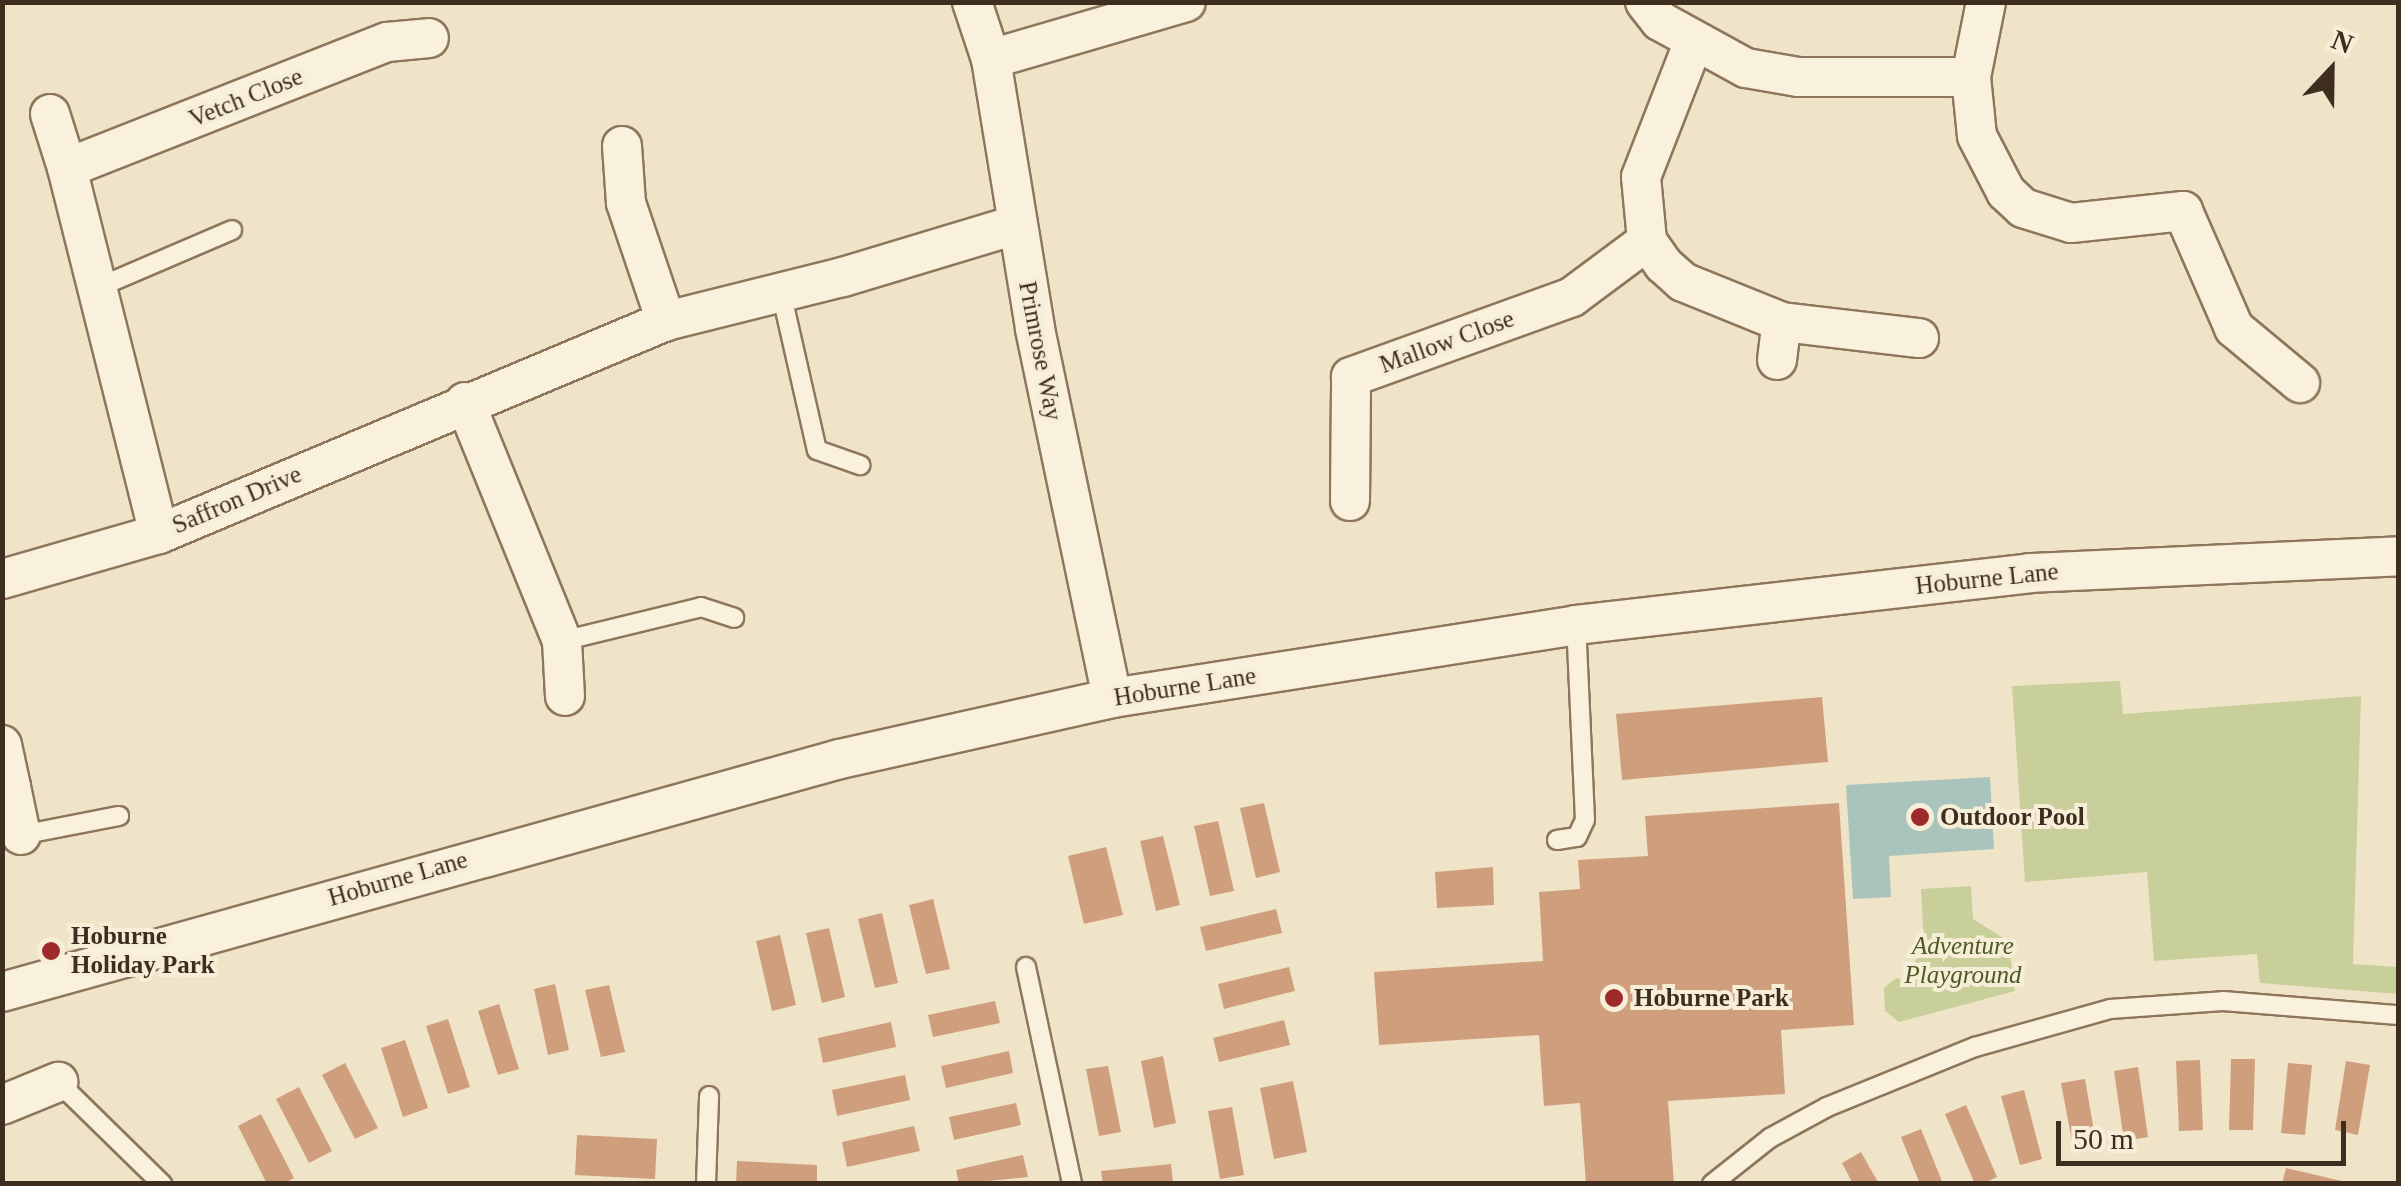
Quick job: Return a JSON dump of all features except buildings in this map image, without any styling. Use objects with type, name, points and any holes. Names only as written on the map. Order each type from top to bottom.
[{"type":"street","name":"Primrose Way","points":[[972,2],[991,59],[1015,224],[1112,698]]},
{"type":"street","points":[[991,59],[1186,2]]},
{"type":"street","points":[[1645,2],[1660,22],[1746,68],[1798,77],[1971,77]]},
{"type":"street","points":[[1986,2],[1971,77],[1982,156],[2023,208],[2071,223],[2183,211],[2234,328],[2300,383]]},
{"type":"street","name":"Vetch Close","points":[[67,168],[388,42],[428,38]]},
{"type":"street","points":[[1694,40],[1645,158],[1639,196],[1647,241],[1683,282],[1782,322],[1918,338]]},
{"type":"street","points":[[50,114],[67,168],[158,534]]},
{"type":"street","points":[[622,146],[626,202],[666,321]]},
{"type":"street","name":"Saffron Drive","points":[[2,579],[158,534],[465,402],[666,321],[1015,224]]},
{"type":"street","name":"Mallow Close","points":[[1350,501],[1351,377],[1572,297],[1647,241]]},
{"type":"street","points":[[1777,360],[1782,322]]},
{"type":"street","points":[[465,402],[562,640],[564,696]]},
{"type":"street","name":"Hoburne Lane","points":[[2,992],[840,758],[1112,698],[1576,625],[2030,573],[2398,556]]},
{"type":"street","points":[[2,745],[7,788],[21,835]]},
{"type":"street","points":[[2,1105],[58,1082]]},
{"type":"lane","points":[[97,288],[232,230]]},
{"type":"lane","points":[[781,292],[817,450],[860,466]]},
{"type":"lane","points":[[562,640],[701,607],[734,618]]},
{"type":"lane","points":[[1556,840],[1577,838],[1585,820],[1576,625]]},
{"type":"lane","points":[[21,835],[119,816]]},
{"type":"lane","points":[[1026,967],[1072,1184]]},
{"type":"lane","points":[[1724,1180],[1827,1107],[1974,1047],[2110,1009],[2223,1000],[2398,1015]]},
{"type":"lane","points":[[58,1082],[162,1184]]},
{"type":"lane","points":[[706,1184],[709,1096]]},
{"type":"green space","points":[[2120,681],[2123,714],[2361,696],[2353,964],[2398,967],[2398,994],[2260,983],[2257,954],[2154,961],[2147,872],[2025,882],[2012,686]]},
{"type":"green space","name":"Adventure Playground","points":[[1971,886],[1973,919],[2008,941],[2015,991],[1899,1022],[1885,1011],[1884,988],[1896,978],[1904,980],[1924,946],[1921,889]]},
{"type":"water","name":"Outdoor Pool","points":[[1990,777],[1994,849],[1889,856],[1891,897],[1853,899],[1846,785]]},
{"type":"place","name":"Outdoor Pool","points":[[1920,817]]},
{"type":"place","name":"Hoburne Holiday Park","points":[[51,951]]},
{"type":"place","name":"Hoburne Park","points":[[1614,998]]}]
